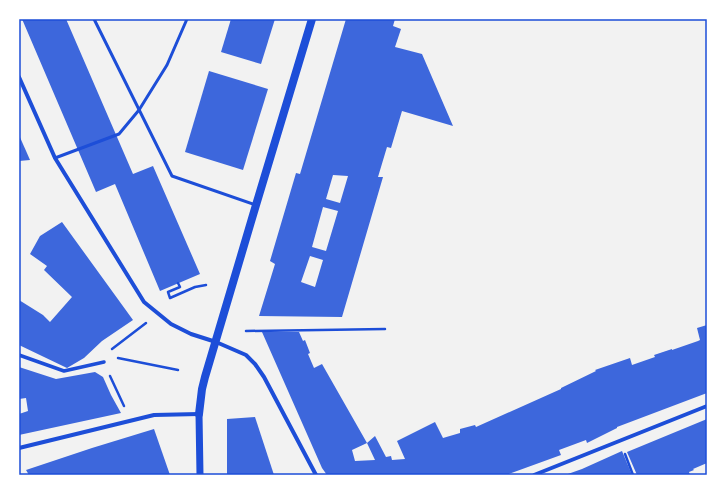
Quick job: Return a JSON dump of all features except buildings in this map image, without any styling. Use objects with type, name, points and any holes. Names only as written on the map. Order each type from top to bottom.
[{"type":"main road","points":[[199,414],[202,389],[312,19]]},
{"type":"street","points":[[19,77],[55,158],[144,302],[171,324],[191,334],[239,351],[246,355],[255,364],[264,377],[316,475]]},
{"type":"street","points":[[19,355],[64,371],[104,362]]},
{"type":"street","points":[[534,475],[707,406]]},
{"type":"street","points":[[19,448],[154,416],[199,414],[200,475]]},
{"type":"lane","points":[[94,19],[172,176],[256,205]]},
{"type":"lane","points":[[55,158],[119,134],[139,110],[167,65],[187,19]]},
{"type":"path","points":[[178,283],[180,287],[168,292],[170,298],[195,287],[206,285]]},
{"type":"path","points":[[108,353],[151,319]]},
{"type":"path","points":[[246,331],[386,329]]},
{"type":"path","points":[[117,358],[178,370]]},
{"type":"path","points":[[104,362],[125,407]]},
{"type":"path","points":[[619,441],[634,475]]}]
